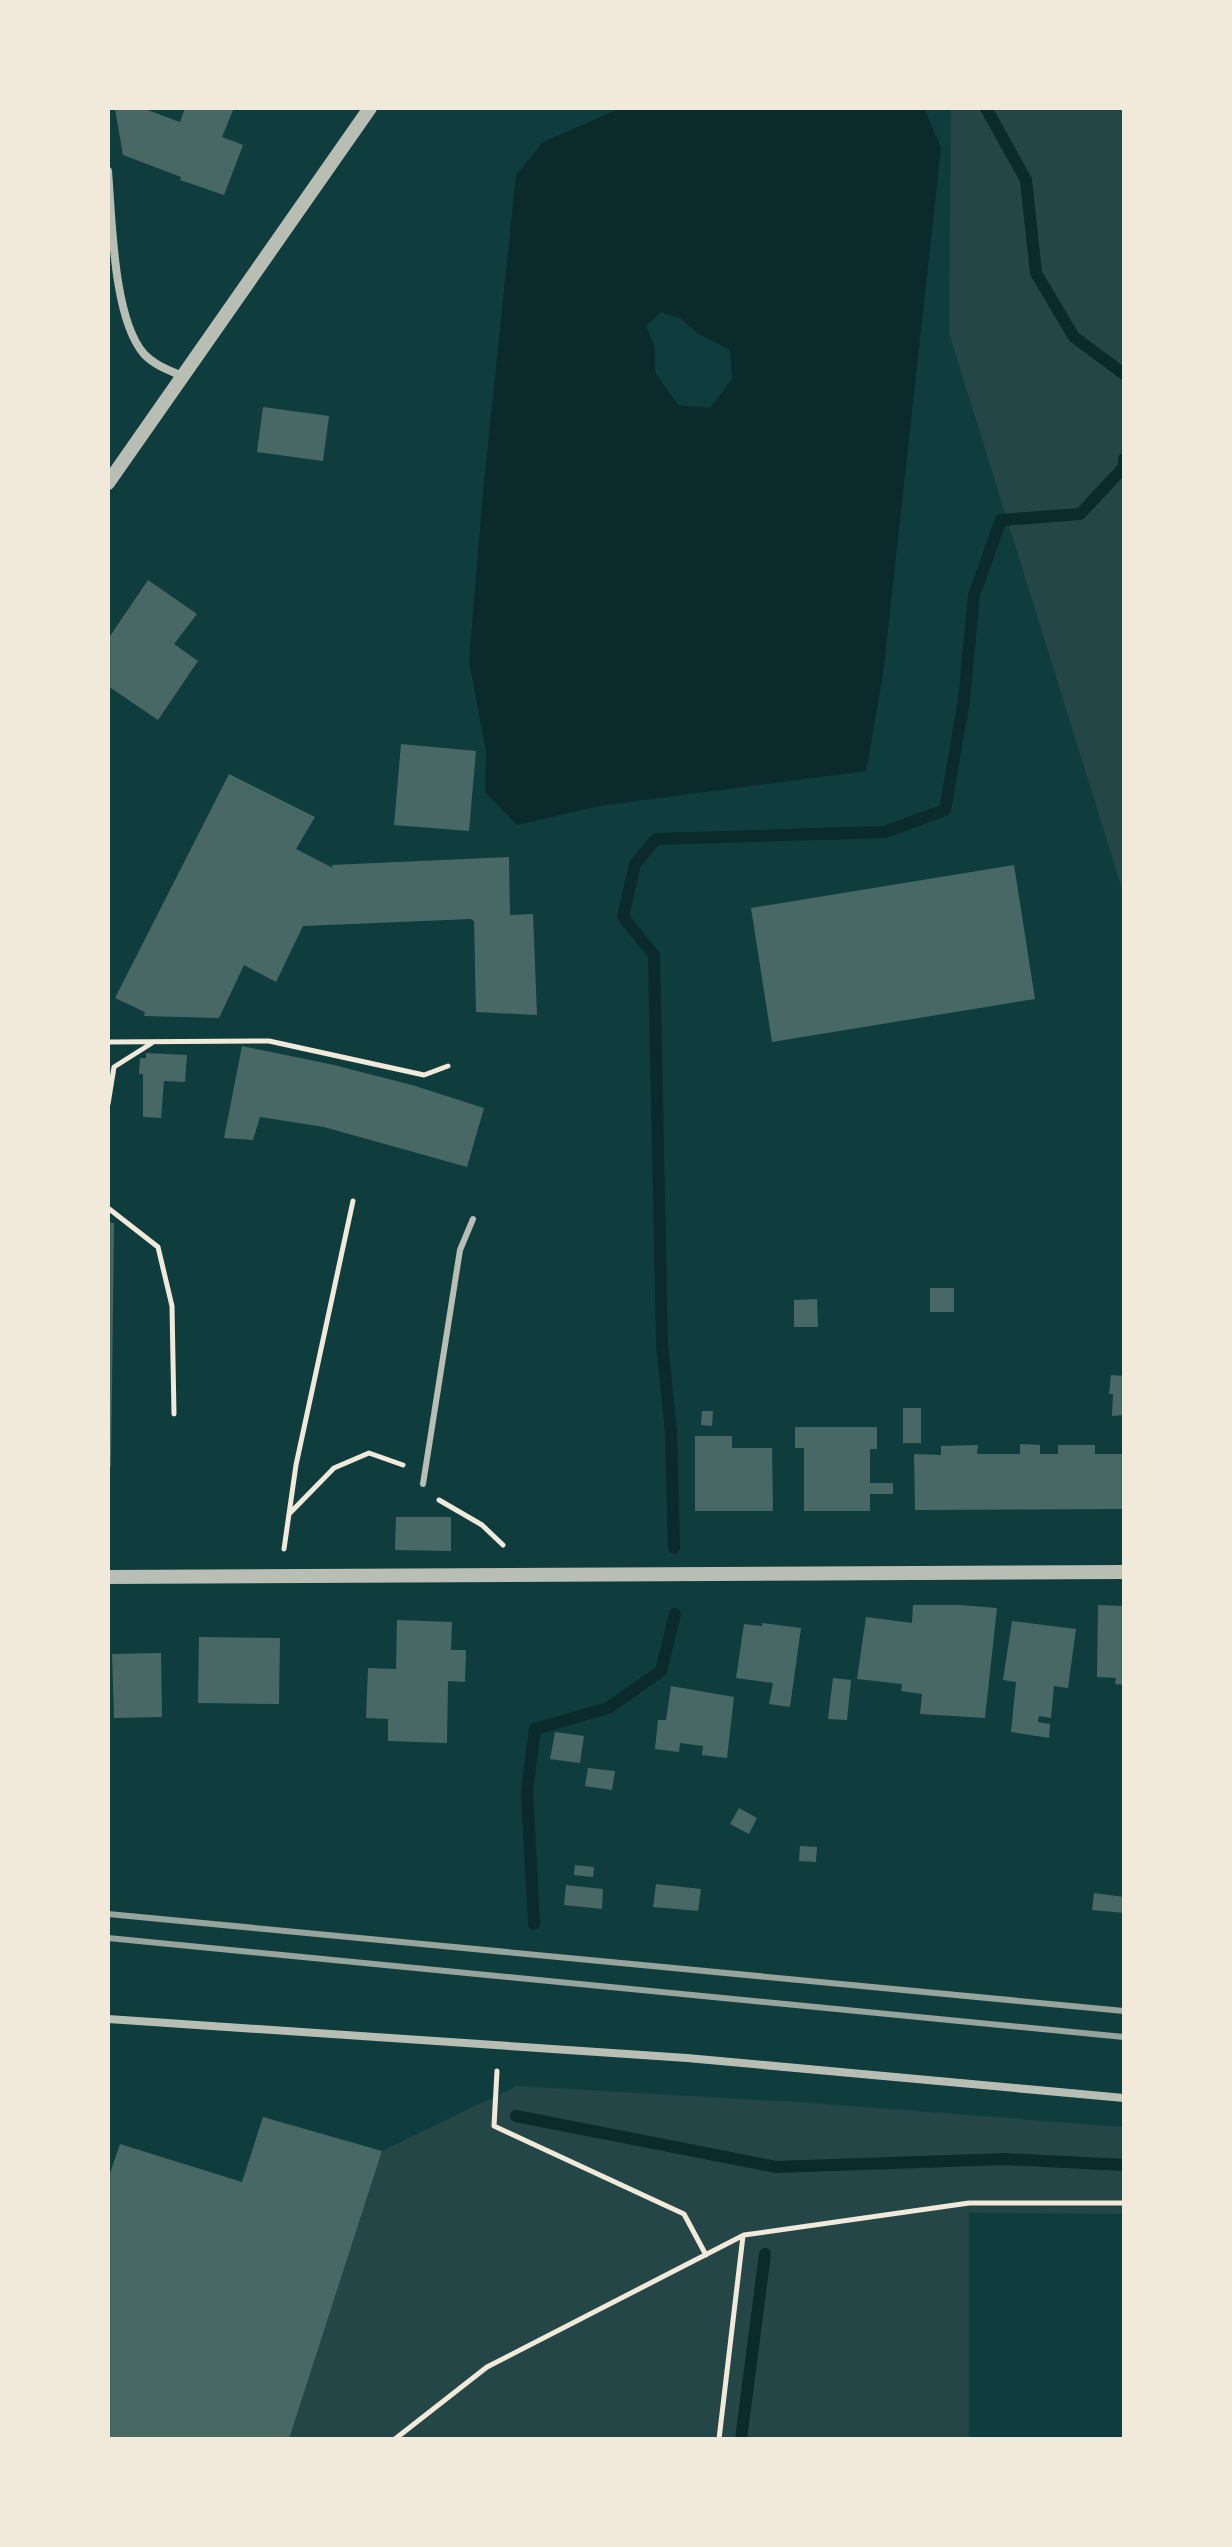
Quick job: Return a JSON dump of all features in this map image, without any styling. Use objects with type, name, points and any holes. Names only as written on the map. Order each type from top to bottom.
[{"type":"street","points":[[108,483],[370,108]]},
{"type":"street","points":[[108,171],[122,304],[129,329],[145,355],[182,376]]},
{"type":"street","points":[[108,1577],[1124,1572]]},
{"type":"street","points":[[108,2019],[687,2058],[1124,2098]]},
{"type":"lane","points":[[423,1484],[460,1250],[473,1219]]},
{"type":"path","points":[[108,1042],[269,1041],[424,1075],[448,1066]]},
{"type":"path","points":[[108,1104],[114,1067],[153,1042]]},
{"type":"path","points":[[281,1576],[296,1465],[353,1201]]},
{"type":"path","points":[[108,1208],[158,1247],[172,1306],[174,1414]]},
{"type":"path","points":[[498,2046],[494,2126],[684,2214],[706,2255]]},
{"type":"path","points":[[395,2439],[487,2367],[744,2235],[969,2203],[1124,2203]]},
{"type":"path","points":[[719,2439],[744,2235]]},
{"type":"shaded area","points":[[621,108],[924,108],[941,148],[883,675],[866,771],[598,806],[517,825],[485,792],[486,752],[469,661],[483,492],[516,175],[543,142]],"holes":[[[661,312],[681,319],[697,333],[730,350],[732,379],[710,408],[678,405],[655,372],[655,347],[646,326]]]},
{"type":"shaded area","points":[[951,108],[1124,108],[1124,895],[949,333]]},
{"type":"shaded area","points":[[517,2086],[812,2103],[1124,2127],[1124,2214],[969,2213],[969,2439],[289,2439],[382,2151]]},
{"type":"building","points":[[142,108],[180,122],[185,108],[234,108],[222,137],[243,145],[224,195],[123,155],[115,109]]},
{"type":"building","points":[[263,407],[329,416],[323,461],[257,452]]},
{"type":"building","points":[[148,580],[197,614],[174,644],[198,661],[158,720],[108,686],[108,639]]},
{"type":"building","points":[[401,744],[476,751],[469,831],[394,825]]},
{"type":"building","points":[[229,774],[315,817],[296,849],[333,868],[332,865],[509,857],[510,915],[533,914],[537,1015],[476,1012],[474,921],[471,919],[303,926],[276,982],[244,965],[219,1018],[144,1016],[145,1012],[115,998]]},
{"type":"building","points":[[1014,865],[1035,999],[772,1042],[751,908]]},
{"type":"building","points":[[242,1046],[334,1065],[484,1108],[467,1167],[324,1127],[260,1117],[253,1140],[224,1138]]},
{"type":"building","points":[[146,1053],[187,1055],[185,1082],[164,1081],[161,1118],[143,1117],[143,1074],[139,1074],[140,1058],[146,1058]]},
{"type":"building","points":[[108,1222],[114,1223],[111,1467],[108,1467]]},
{"type":"building","points":[[930,1288],[954,1288],[954,1312],[930,1312]]},
{"type":"building","points":[[817,1299],[818,1327],[794,1327],[794,1300]]},
{"type":"building","points":[[1111,1375],[1124,1376],[1124,1415],[1112,1416],[1113,1394],[1109,1394]]},
{"type":"building","points":[[903,1408],[921,1408],[921,1443],[903,1443]]},
{"type":"building","points":[[702,1411],[713,1411],[712,1426],[701,1425]]},
{"type":"building","points":[[795,1427],[877,1427],[877,1449],[870,1449],[870,1483],[893,1483],[893,1494],[870,1494],[870,1511],[804,1511],[804,1448],[795,1448]]},
{"type":"building","points":[[695,1436],[732,1436],[732,1448],[772,1448],[773,1511],[695,1511]]},
{"type":"building","points":[[1020,1444],[1040,1445],[1040,1454],[1058,1454],[1058,1445],[1095,1445],[1095,1454],[1122,1454],[1123,1509],[915,1510],[914,1454],[941,1455],[941,1446],[978,1445],[977,1454],[1020,1454]]},
{"type":"building","points":[[396,1517],[451,1517],[451,1551],[395,1550]]},
{"type":"building","points":[[913,1605],[997,1608],[985,1718],[920,1714],[922,1694],[901,1691],[902,1684],[857,1679],[866,1617],[912,1623]]},
{"type":"building","points":[[1098,1605],[1124,1606],[1124,1685],[1115,1684],[1116,1678],[1097,1677]]},
{"type":"building","points":[[397,1620],[452,1622],[451,1650],[466,1650],[465,1682],[448,1681],[447,1743],[388,1741],[388,1719],[366,1718],[368,1668],[396,1669]]},
{"type":"building","points":[[1012,1621],[1076,1629],[1068,1688],[1054,1686],[1051,1718],[1039,1716],[1038,1722],[1050,1724],[1049,1738],[1011,1732],[1016,1682],[1003,1680]]},
{"type":"building","points":[[762,1623],[801,1628],[790,1707],[769,1704],[773,1683],[736,1678],[744,1624],[762,1626]]},
{"type":"building","points":[[199,1637],[280,1638],[279,1704],[198,1703]]},
{"type":"building","points":[[161,1653],[162,1717],[114,1718],[112,1654]]},
{"type":"building","points":[[833,1678],[851,1680],[847,1720],[828,1719]]},
{"type":"building","points":[[671,1686],[734,1697],[727,1758],[702,1755],[703,1746],[680,1743],[679,1752],[655,1749],[658,1720],[666,1720]]},
{"type":"building","points":[[555,1732],[584,1736],[580,1763],[550,1759]]},
{"type":"building","points":[[588,1768],[615,1771],[612,1790],[585,1786]]},
{"type":"building","points":[[739,1808],[757,1818],[749,1834],[730,1824]]},
{"type":"building","points":[[800,1846],[817,1847],[816,1862],[799,1861]]},
{"type":"building","points":[[575,1865],[594,1867],[593,1877],[574,1875]]},
{"type":"building","points":[[656,1884],[701,1889],[698,1911],[653,1907]]},
{"type":"building","points":[[566,1885],[603,1889],[602,1909],[564,1905]]},
{"type":"building","points":[[1094,1893],[1124,1897],[1124,1913],[1092,1910]]},
{"type":"building","points":[[263,2117],[382,2151],[289,2439],[108,2439],[108,2179],[120,2144],[242,2182]]},
{"type":"waterway","points":[[986,108],[1026,180],[1036,273],[1074,337],[1124,374]]},
{"type":"waterway","points":[[674,1548],[671,1431],[662,1344],[654,955],[623,917],[635,864],[656,839],[885,832],[945,810],[964,700],[974,595],[1001,520],[1080,514],[1124,467],[1124,459]]},
{"type":"waterway","points":[[534,1924],[527,1791],[535,1729],[608,1708],[661,1671],[675,1614]]},
{"type":"waterway","points":[[516,2116],[776,2167],[1005,2159],[1124,2165]]},
{"type":"waterway","points":[[741,2439],[765,2254]]},
{"type":"railway","points":[[108,1914],[1124,2011]]},
{"type":"railway","points":[[108,1938],[1124,2037]]}]
